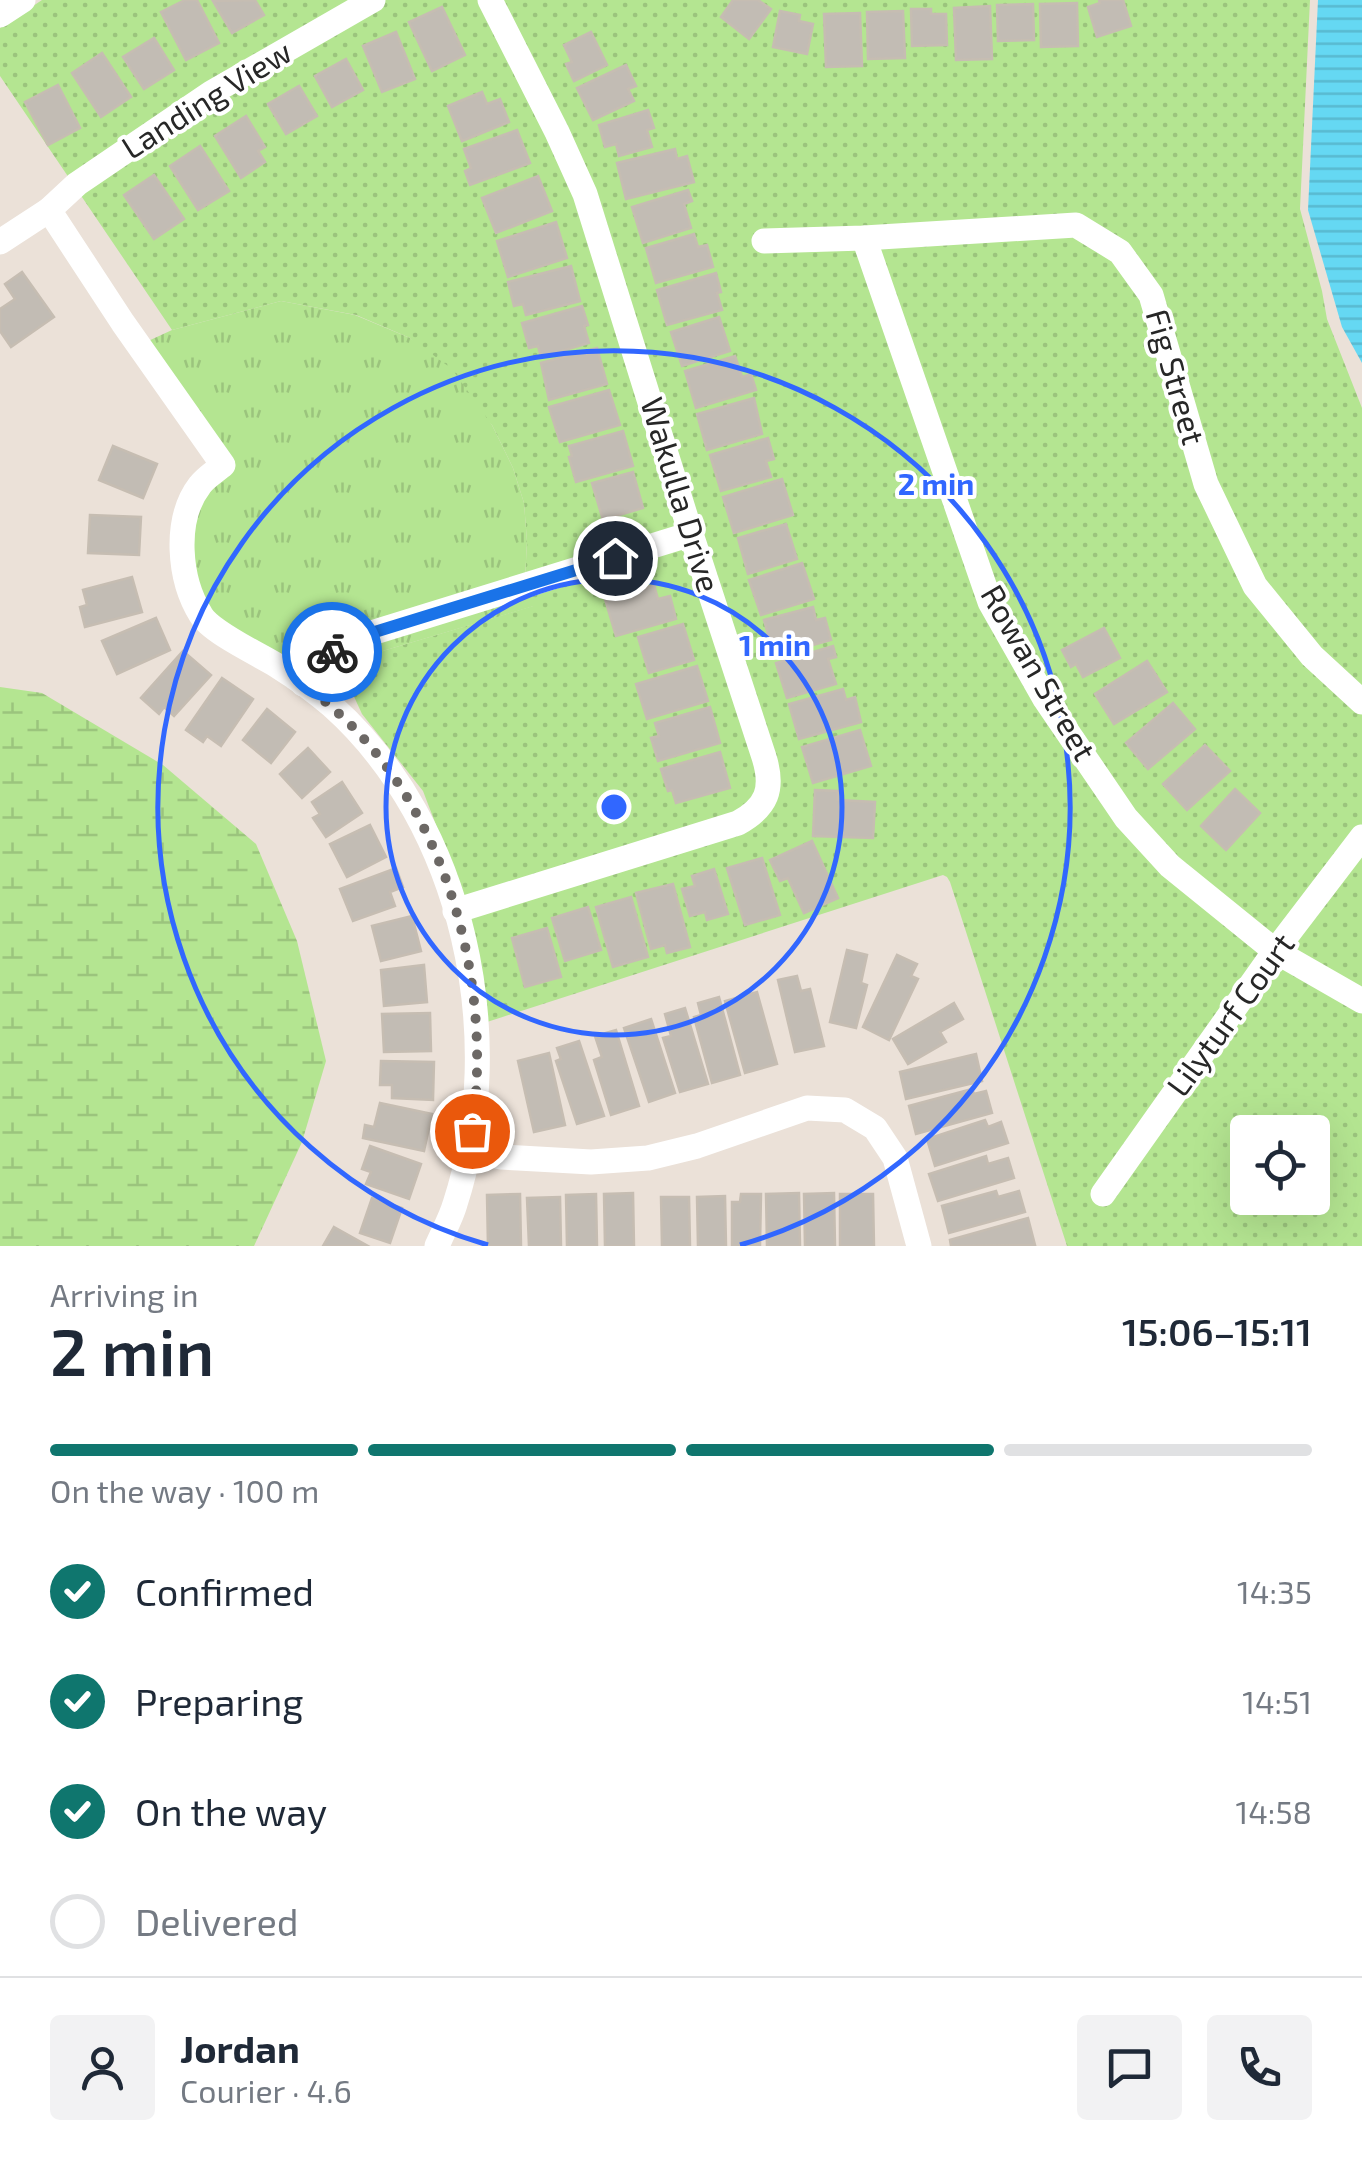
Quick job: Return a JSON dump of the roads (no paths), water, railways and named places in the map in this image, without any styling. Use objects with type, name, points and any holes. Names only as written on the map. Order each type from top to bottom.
[{"type":"street","points":[[0,15],[22,0]]},
{"type":"street","name":"Landing View","points":[[0,242],[211,92],[373,0]]},
{"type":"street","name":"Wakulla Drive","points":[[455,911],[738,823],[763,802],[769,786],[768,771],[585,194],[558,132],[490,0]]},
{"type":"street","points":[[49,210],[223,465],[200,484],[186,512],[182,546],[187,586],[202,619],[303,684],[371,746],[403,790],[444,876],[475,994],[478,1049],[469,1151],[455,1206],[437,1246]]},
{"type":"street","name":"Fig Street","points":[[764,241],[1076,224],[1120,252],[1151,295],[1206,484],[1255,586],[1312,656],[1362,702]]},
{"type":"street","name":"Rowan Street","points":[[864,238],[990,602],[1045,700],[1126,818],[1170,866],[1275,950],[1362,1002]]},
{"type":"street","points":[[303,684],[333,650],[365,635],[691,534]]},
{"type":"street","name":"Lilyturf Court","points":[[1103,1194],[1275,950],[1362,838]]},
{"type":"street","points":[[469,1151],[498,1157],[590,1162],[648,1158],[697,1146],[807,1108],[845,1110],[875,1128],[896,1158],[919,1246]]},
{"type":"water","points":[[1318,0],[1362,0],[1362,363],[1342,327],[1308,210]]}]
